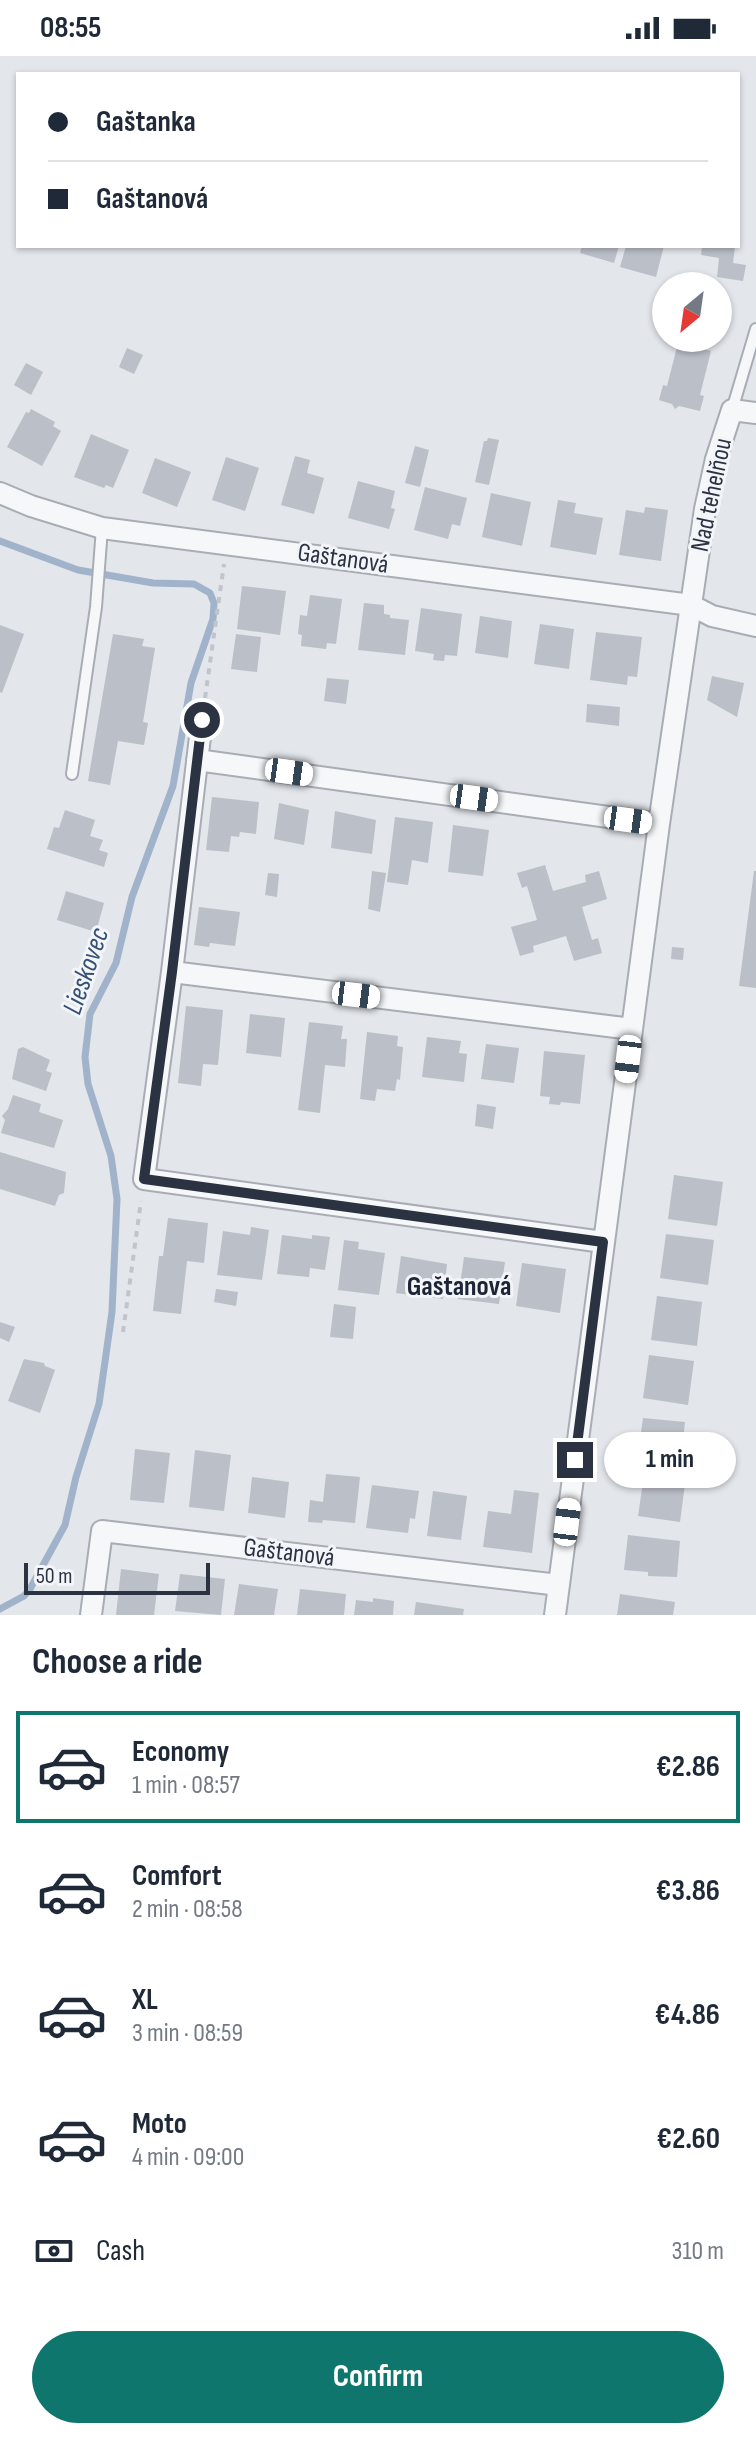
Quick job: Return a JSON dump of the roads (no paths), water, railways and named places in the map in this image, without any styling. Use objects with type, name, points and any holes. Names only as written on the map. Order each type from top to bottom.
[{"type":"street","name":"Nad tehelňou","points":[[691,605],[705,509],[716,459],[732,410],[756,413]]},
{"type":"street","name":"Gaštanová","points":[[0,493],[102,528],[691,605],[712,616],[756,626]]},
{"type":"street","points":[[555,1615],[659,824],[691,605]]},
{"type":"street","points":[[202,720],[144,1179],[603,1242]]},
{"type":"street","points":[[197,760],[659,824]]},
{"type":"street","points":[[172,972],[632,1029]]},
{"type":"street","name":"Gaštanová","points":[[91,1615],[102,1531],[559,1585]]},
{"type":"lane","points":[[732,410],[756,329]]},
{"type":"lane","points":[[72,774],[96,607],[102,528]]},
{"type":"waterway","name":"Lieskovec","points":[[0,541],[78,570],[153,583],[194,584],[210,593],[214,603],[213,619],[191,683],[173,786],[132,897],[116,963],[90,1014],[85,1057],[88,1084],[111,1156],[117,1199],[112,1312],[99,1404],[65,1525],[30,1589],[24,1596],[0,1609]]},
{"type":"district","name":"Gaštanová","points":[[459,1286]]}]
